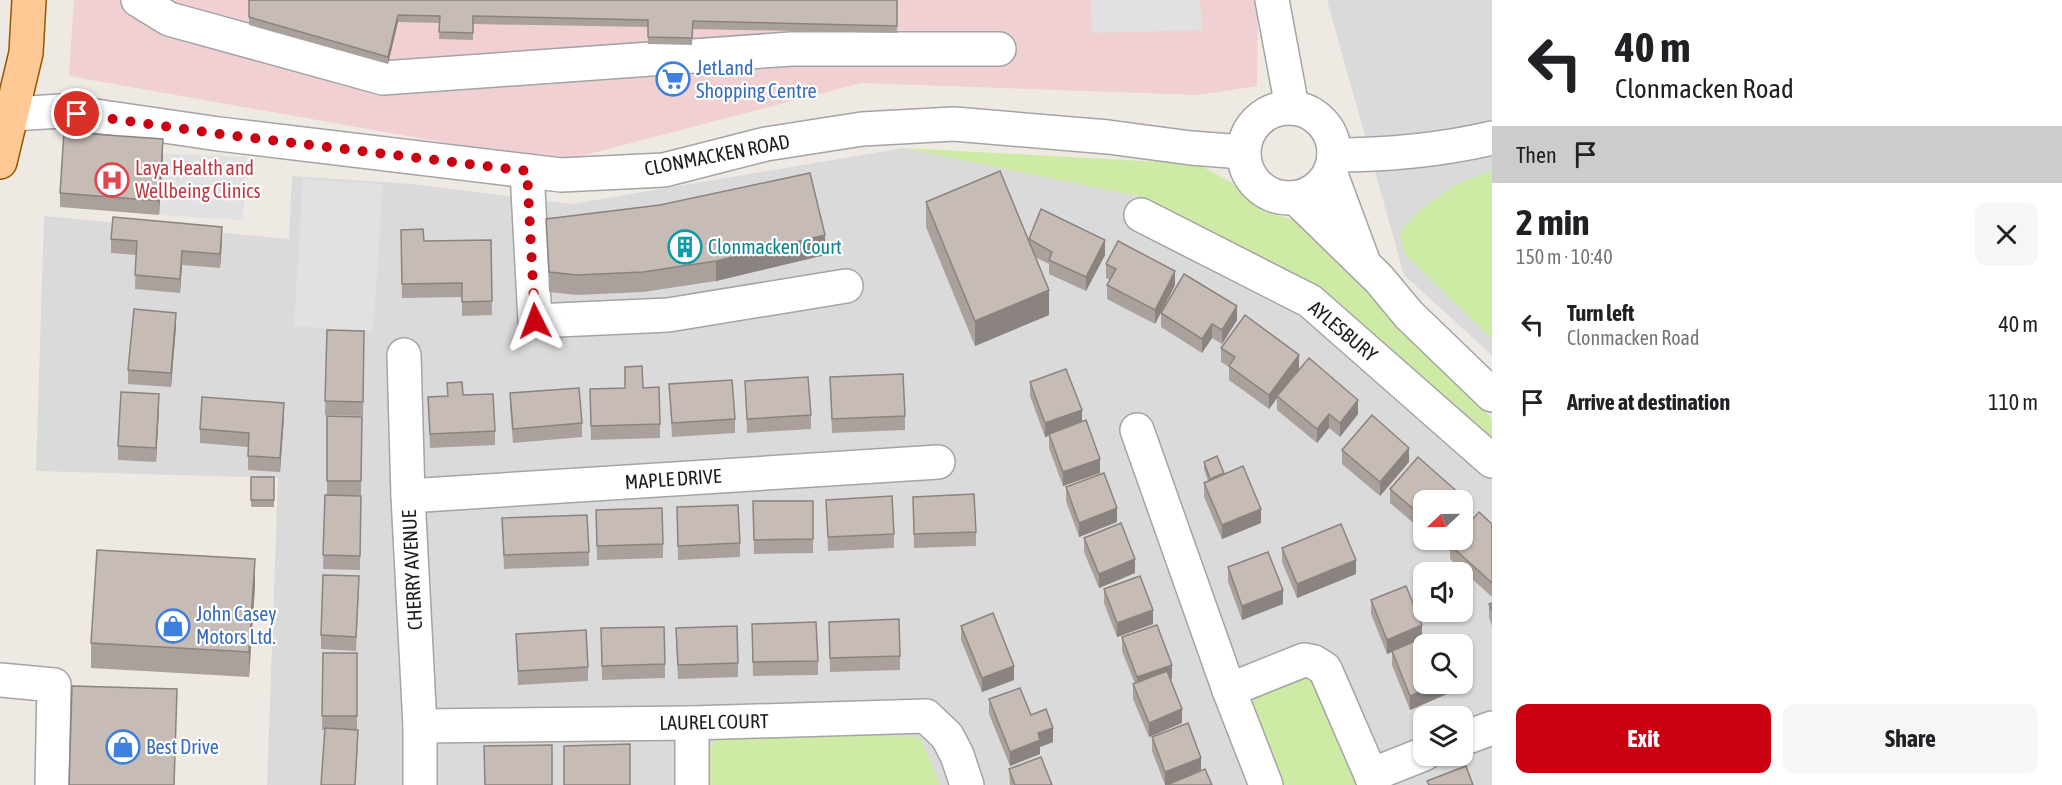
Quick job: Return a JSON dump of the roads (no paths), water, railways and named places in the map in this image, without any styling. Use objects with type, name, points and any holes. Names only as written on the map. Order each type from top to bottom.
[{"type":"main road","points":[[0,162],[6,114],[26,53],[29,0]]},
{"type":"street","points":[[138,0],[169,19],[383,78],[791,49],[999,49]]},
{"type":"street","points":[[1272,0],[1292,107]]},
{"type":"street","points":[[1365,266],[1332,164],[1332,138],[1323,122],[1309,112],[1292,107],[1277,108],[1263,115],[1252,125],[1243,152],[1247,172],[1259,188],[1277,197],[1296,198],[1316,189],[1332,164],[1380,155],[1462,145],[1492,138]]},
{"type":"street","name":"CLONMACKEN ROAD","points":[[6,114],[61,111],[208,133],[561,175],[664,170],[766,144],[862,129],[954,124],[1108,137],[1243,152]]},
{"type":"street","points":[[527,171],[535,321],[668,315],[846,286]]},
{"type":"street","points":[[1296,198],[1379,279],[1409,315],[1492,395]]},
{"type":"street","name":"AYLESBURY","points":[[1141,215],[1310,301],[1492,461]]},
{"type":"street","name":"CHERRY AVENUE","points":[[404,355],[408,496],[420,726],[420,785]]},
{"type":"street","points":[[1137,430],[1229,690],[1266,785]]},
{"type":"street","name":"MAPLE DRIVE","points":[[408,496],[938,462]]},
{"type":"street","points":[[1229,690],[1304,660],[1314,662],[1325,669],[1373,780],[1413,760]]},
{"type":"street","points":[[0,680],[54,685],[52,785]]},
{"type":"street","name":"LAUREL COURT","points":[[420,726],[692,723],[926,716],[947,736],[957,755],[967,785]]},
{"type":"street","points":[[692,723],[692,785]]},
{"type":"street","points":[[1473,735],[1492,728]]},
{"type":"place","name":"JetLand Shopping Centre","points":[[673,79]]},
{"type":"place","name":"Laya Health and Wellbeing Clinics","points":[[112,180]]},
{"type":"place","name":"Clonmacken Court","points":[[685,247]]},
{"type":"place","name":"John Casey Motors Ltd.","points":[[173,626]]},
{"type":"place","name":"Best Drive","points":[[123,747]]}]
